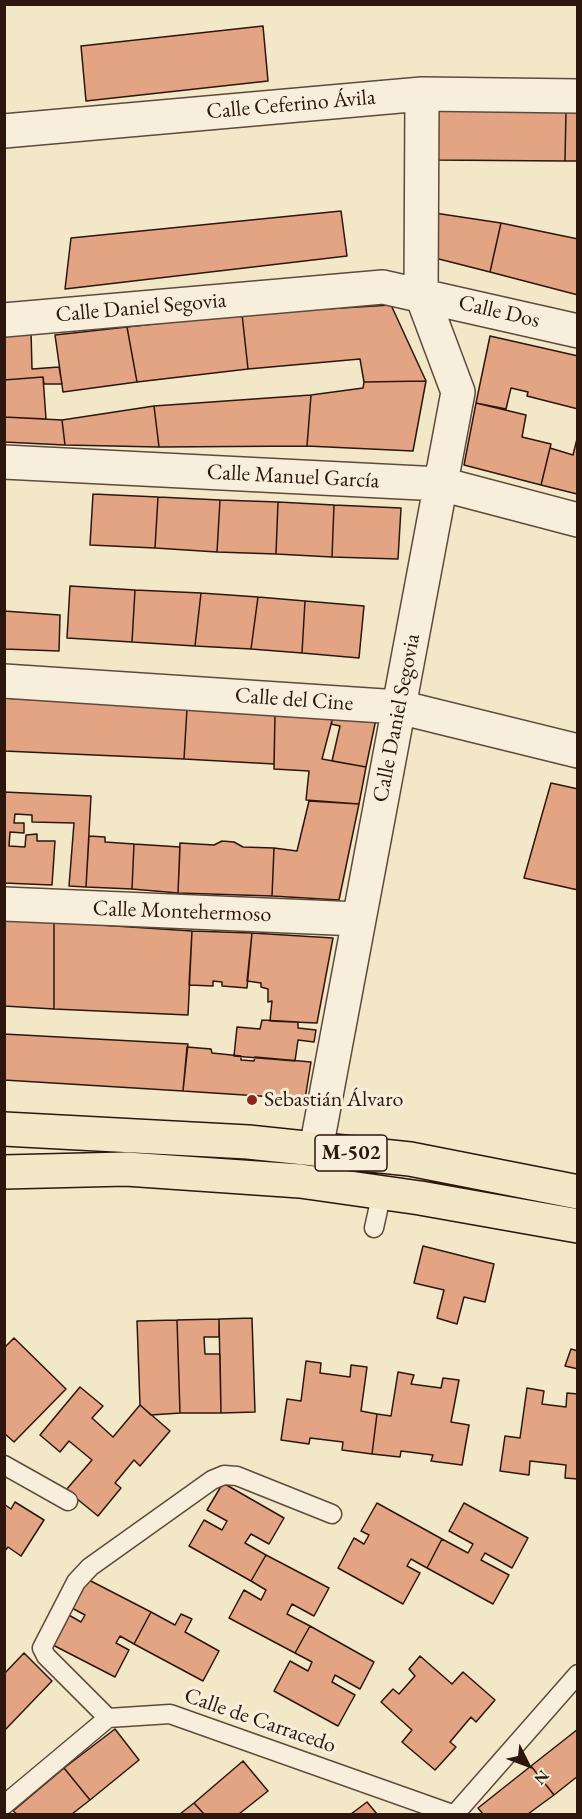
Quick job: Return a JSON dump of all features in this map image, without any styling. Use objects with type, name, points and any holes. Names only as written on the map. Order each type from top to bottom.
[{"type":"main road","name":"M-502","points":[[4,1129],[248,1142],[427,1161],[578,1192]]},
{"type":"main road","name":"M-502","points":[[4,1172],[126,1169],[300,1181],[382,1192],[578,1227]]},
{"type":"street","name":"Calle Ceferino Ávila","points":[[4,131],[422,93],[578,96]]},
{"type":"street","name":"Calle Daniel Segovia","points":[[316,1149],[458,392],[420,293],[422,93]]},
{"type":"street","name":"Calle Daniel Segovia","points":[[4,320],[383,287],[420,293]]},
{"type":"street","name":"Calle Dos","points":[[420,293],[578,331]]},
{"type":"street","name":"Calle Manuel García","points":[[4,462],[441,484],[578,520]]},
{"type":"street","name":"Calle del Cine","points":[[4,681],[399,707],[578,751]]},
{"type":"street","name":"Calle Montehermoso","points":[[4,904],[359,919]]},
{"type":"lane","points":[[374,1228],[382,1192]]},
{"type":"lane","points":[[4,1465],[68,1501]]},
{"type":"lane","points":[[4,1805],[108,1718],[46,1656],[42,1648],[76,1582],[90,1567],[212,1480],[224,1475],[237,1476],[332,1514]]},
{"type":"lane","points":[[453,1815],[578,1674]]},
{"type":"lane","name":"Calle de Carracedo","points":[[108,1718],[170,1714],[453,1815]]},
{"type":"building","points":[[263,26],[268,81],[86,101],[81,46]]},
{"type":"building","points":[[434,110],[566,110],[565,161],[433,160]]},
{"type":"building","points":[[566,110],[578,110],[578,161],[565,161]]},
{"type":"building","points":[[341,211],[347,256],[65,289],[71,238]]},
{"type":"building","points":[[428,212],[501,223],[490,272],[427,256]]},
{"type":"building","points":[[501,223],[578,239],[578,295],[490,272]]},
{"type":"building","points":[[391,305],[426,381],[364,382],[360,359],[248,369],[242,314]]},
{"type":"building","points":[[242,314],[248,369],[137,382],[127,327]]},
{"type":"building","points":[[127,327],[137,382],[63,392],[55,335]]},
{"type":"building","points":[[4,331],[31,331],[32,369],[59,367],[62,384],[44,384],[43,377],[4,380]]},
{"type":"building","points":[[490,336],[578,356],[578,409],[527,396],[528,392],[511,388],[506,409],[476,403]]},
{"type":"building","points":[[43,377],[46,419],[4,417],[4,380]]},
{"type":"building","points":[[426,381],[413,451],[307,446],[311,395],[363,388],[364,382]]},
{"type":"building","points":[[311,395],[307,446],[159,447],[154,406]]},
{"type":"building","points":[[476,403],[526,415],[522,437],[551,444],[541,485],[464,465]]},
{"type":"building","points":[[154,406],[159,447],[65,445],[62,420]]},
{"type":"building","points":[[4,417],[62,420],[65,445],[4,442]]},
{"type":"building","points":[[578,435],[577,494],[541,485],[550,448],[573,455]]},
{"type":"building","points":[[93,494],[158,497],[155,548],[90,545]]},
{"type":"building","points":[[158,497],[220,500],[217,552],[155,548]]},
{"type":"building","points":[[220,500],[278,502],[276,554],[217,552]]},
{"type":"building","points":[[278,502],[334,505],[332,557],[276,554]]},
{"type":"building","points":[[334,505],[401,508],[398,559],[332,557]]},
{"type":"building","points":[[70,586],[135,590],[132,642],[67,638]]},
{"type":"building","points":[[135,590],[201,593],[195,646],[132,642]]},
{"type":"building","points":[[201,593],[258,597],[251,649],[195,646]]},
{"type":"building","points":[[258,597],[305,601],[302,653],[251,649]]},
{"type":"building","points":[[305,601],[364,606],[359,658],[302,653]]},
{"type":"building","points":[[4,611],[60,615],[59,651],[4,649]]},
{"type":"building","points":[[4,698],[187,709],[184,759],[4,751]]},
{"type":"building","points":[[187,709],[275,714],[274,764],[184,759]]},
{"type":"building","points":[[275,714],[333,717],[322,759],[366,767],[359,804],[306,800],[309,771],[274,769]]},
{"type":"building","points":[[333,717],[376,719],[366,767],[332,761],[340,726],[331,724]]},
{"type":"building","points":[[551,783],[578,789],[578,890],[524,878]]},
{"type":"building","points":[[4,792],[91,796],[86,887],[69,886],[74,823],[32,822],[32,815],[15,814],[14,823],[24,823],[24,833],[10,832],[9,846],[25,847],[26,835],[37,834],[37,841],[55,841],[52,885],[4,883]]},
{"type":"building","points":[[309,801],[359,804],[339,900],[272,896],[274,848],[297,851]]},
{"type":"building","points":[[89,836],[105,837],[105,842],[134,844],[132,889],[86,887]]},
{"type":"building","points":[[222,841],[234,842],[243,847],[274,848],[272,896],[178,893],[180,843],[214,845]]},
{"type":"building","points":[[134,844],[180,847],[178,893],[132,889]]},
{"type":"building","points":[[4,920],[54,922],[54,1009],[4,1006]]},
{"type":"building","points":[[54,922],[192,931],[188,1015],[54,1009]]},
{"type":"building","points":[[192,931],[252,933],[247,988],[222,986],[222,982],[213,981],[213,986],[189,985]]},
{"type":"building","points":[[252,933],[333,938],[317,1023],[270,1021],[272,1001],[268,1002],[268,989],[261,987],[261,983],[247,981]]},
{"type":"building","points":[[262,1020],[298,1022],[298,1028],[316,1030],[314,1042],[298,1040],[295,1061],[234,1056],[237,1027],[260,1029]]},
{"type":"building","points":[[4,1034],[188,1044],[183,1091],[4,1080]]},
{"type":"building","points":[[187,1047],[211,1049],[212,1053],[241,1056],[241,1060],[254,1061],[255,1057],[311,1062],[305,1099],[183,1091]]},
{"type":"building","points":[[423,1246],[494,1264],[485,1302],[464,1297],[457,1324],[437,1318],[444,1290],[414,1283]]},
{"type":"building","points":[[252,1318],[255,1412],[221,1413],[219,1319]]},
{"type":"building","points":[[219,1319],[219,1337],[204,1337],[205,1354],[220,1354],[221,1413],[180,1413],[177,1320]]},
{"type":"building","points":[[177,1320],[180,1413],[151,1415],[140,1405],[137,1321]]},
{"type":"building","points":[[14,1338],[66,1389],[14,1442],[4,1433],[4,1348]]},
{"type":"building","points":[[571,1349],[578,1351],[578,1369],[565,1366]]},
{"type":"building","points":[[306,1361],[321,1363],[320,1373],[350,1377],[351,1365],[367,1367],[361,1411],[377,1414],[372,1454],[342,1450],[343,1442],[310,1438],[309,1444],[281,1440],[287,1399],[301,1401]]},
{"type":"building","points":[[398,1372],[414,1375],[411,1384],[441,1388],[443,1378],[459,1380],[451,1422],[469,1425],[462,1465],[431,1461],[433,1455],[401,1451],[400,1457],[372,1454],[377,1414],[391,1416]]},
{"type":"building","points":[[80,1387],[103,1406],[92,1418],[113,1437],[140,1405],[170,1431],[140,1466],[134,1460],[115,1483],[121,1488],[98,1516],[66,1490],[92,1460],[69,1441],[60,1452],[40,1435]]},
{"type":"building","points":[[527,1388],[544,1391],[542,1404],[566,1407],[567,1393],[578,1394],[578,1479],[565,1478],[566,1465],[530,1461],[529,1475],[500,1471],[505,1436],[520,1438]]},
{"type":"building","points":[[223,1483],[284,1518],[269,1544],[251,1534],[245,1543],[266,1555],[251,1581],[189,1546],[204,1520],[222,1530],[227,1521],[207,1510]]},
{"type":"building","points":[[15,1502],[44,1520],[21,1556],[8,1547],[4,1552],[4,1504],[11,1509]]},
{"type":"building","points":[[377,1503],[442,1539],[427,1568],[411,1559],[407,1566],[420,1573],[403,1604],[338,1568],[354,1538],[364,1544],[369,1535],[361,1531]]},
{"type":"building","points":[[464,1503],[528,1538],[512,1568],[485,1553],[481,1560],[509,1575],[493,1604],[427,1568],[442,1539],[468,1553],[473,1544],[449,1531]]},
{"type":"building","points":[[266,1555],[329,1588],[314,1616],[292,1604],[287,1614],[310,1626],[295,1653],[229,1618],[244,1590],[261,1600],[266,1590],[251,1581]]},
{"type":"building","points":[[85,1578],[151,1612],[134,1644],[120,1636],[116,1643],[129,1650],[115,1677],[51,1644],[67,1614],[81,1622],[85,1615],[70,1607]]},
{"type":"building","points":[[151,1612],[175,1625],[181,1614],[192,1619],[185,1632],[219,1651],[203,1681],[134,1644]]},
{"type":"building","points":[[310,1626],[374,1662],[360,1689],[335,1675],[332,1682],[355,1695],[338,1726],[274,1691],[290,1661],[308,1671],[312,1662],[295,1653]]},
{"type":"building","points":[[24,1653],[52,1681],[4,1731],[4,1674]]},
{"type":"building","points":[[420,1656],[452,1684],[463,1672],[495,1700],[476,1722],[471,1717],[450,1742],[456,1747],[435,1770],[402,1742],[412,1730],[381,1702],[393,1689],[399,1694],[415,1676],[409,1669]]},
{"type":"building","points":[[115,1729],[139,1760],[90,1800],[64,1768]]},
{"type":"building","points":[[578,1729],[578,1776],[554,1795],[531,1766]]},
{"type":"building","points":[[243,1761],[268,1791],[239,1814],[204,1814],[194,1803]]},
{"type":"building","points":[[531,1766],[554,1795],[528,1814],[483,1814],[478,1808]]},
{"type":"building","points":[[64,1768],[90,1800],[72,1814],[17,1814],[13,1811]]},
{"type":"building","points":[[367,1802],[377,1814],[351,1814]]},
{"type":"building","points":[[194,1803],[204,1814],[180,1814]]},
{"type":"place","name":"Sebastián Álvaro","points":[[252,1100]]}]
